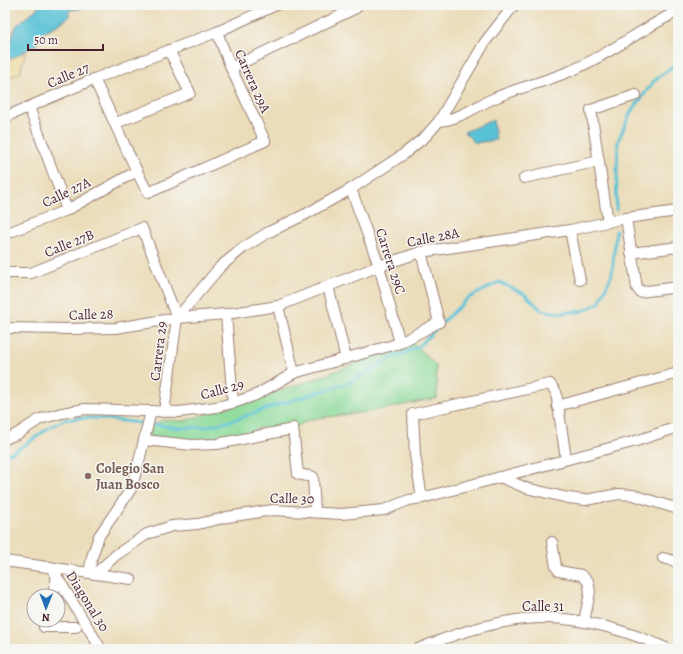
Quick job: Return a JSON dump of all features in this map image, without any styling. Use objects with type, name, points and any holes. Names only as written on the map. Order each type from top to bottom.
[{"type":"street","name":"Calle 27","points":[[5,116],[94,79],[217,32],[276,5]]},
{"type":"street","points":[[177,318],[220,267],[243,248],[267,233],[306,214],[351,189],[404,154],[426,136],[439,121],[484,42],[514,5]]},
{"type":"street","points":[[231,68],[356,8]]},
{"type":"street","points":[[439,121],[450,120],[461,116],[489,100],[513,90],[577,68],[610,51],[661,19],[678,11]]},
{"type":"street","name":"Carrera 29A","points":[[137,171],[148,193],[265,141],[231,68],[217,32]]},
{"type":"street","points":[[116,123],[190,93],[169,50]]},
{"type":"street","points":[[94,79],[116,123],[137,171]]},
{"type":"street","points":[[608,222],[591,110],[636,95]]},
{"type":"street","points":[[29,106],[67,210]]},
{"type":"street","points":[[524,178],[599,161]]},
{"type":"street","name":"Calle 27A","points":[[5,234],[67,210],[137,171]]},
{"type":"street","name":"Carrera 29C","points":[[351,189],[379,266],[400,343]]},
{"type":"street","name":"Calle 28A","points":[[177,318],[226,314],[278,306],[379,266],[421,252],[570,230],[677,208]]},
{"type":"street","points":[[626,218],[637,288],[640,292],[643,293],[678,287]]},
{"type":"street","name":"Carrera 29","points":[[142,228],[177,318],[164,412]]},
{"type":"street","name":"Calle 27B","points":[[5,273],[31,273],[142,228]]},
{"type":"street","points":[[570,230],[580,280]]},
{"type":"street","points":[[631,253],[678,247]]},
{"type":"street","name":"Calle 29","points":[[5,439],[17,434],[40,419],[84,409],[150,415],[164,412],[197,410],[233,403],[256,395],[294,373],[400,343],[438,322],[421,252]]},
{"type":"street","points":[[328,286],[346,358]]},
{"type":"street","points":[[278,306],[294,373]]},
{"type":"street","points":[[226,314],[233,403]]},
{"type":"street","name":"Calle 28","points":[[5,328],[116,328],[177,318]]},
{"type":"street","points":[[557,406],[678,373]]},
{"type":"street","points":[[422,498],[415,455],[413,414],[550,384],[556,392],[566,459]]},
{"type":"street","points":[[92,573],[92,557],[100,536],[131,489],[150,415]]},
{"type":"street","name":"Calle 30","points":[[92,573],[148,534],[172,526],[198,524],[228,517],[273,510],[341,514],[384,510],[409,500],[422,498],[636,441],[678,427]]},
{"type":"street","points":[[144,438],[192,444],[217,444],[293,429],[298,474],[313,477],[315,512]]},
{"type":"street","points":[[500,477],[526,488],[568,498],[585,500],[619,494],[633,494],[678,509]]},
{"type":"street","points":[[552,542],[556,567],[559,571],[581,576],[588,581],[590,592],[584,622]]},
{"type":"street","points":[[663,558],[678,562]]},
{"type":"street","points":[[5,561],[131,579]]},
{"type":"street","name":"Diagonal 30","points":[[51,567],[101,649]]},
{"type":"street","points":[[54,588],[57,577]]},
{"type":"street","name":"Calle 31","points":[[418,649],[468,631],[519,620],[542,618],[584,622],[643,638],[668,649]]},
{"type":"street","points":[[66,627],[76,627]]},
{"type":"street","points":[[643,638],[644,649]]},
{"type":"green space","points":[[412,341],[436,366],[437,398],[374,411],[311,419],[293,428],[266,432],[260,427],[248,436],[242,433],[240,438],[231,432],[221,440],[214,442],[214,438],[209,438],[199,443],[150,437],[150,427],[162,420],[184,421],[313,380]]},
{"type":"sand","points":[[5,28],[9,28],[26,50],[20,73],[5,79]]},
{"type":"water","points":[[41,5],[87,5],[79,9],[69,10],[69,17],[41,33],[37,44],[13,58],[5,60],[5,52],[8,51],[16,26]]},
{"type":"water","points":[[493,120],[496,140],[475,143],[464,132]]},
{"type":"waterway","points":[[616,210],[618,141],[631,112],[654,81],[678,62]]},
{"type":"waterway","points":[[442,323],[467,299],[499,282],[526,295],[541,310],[560,313],[583,311],[599,303],[612,274],[616,231]]},
{"type":"waterway","points":[[5,454],[13,452],[50,427],[64,420],[98,418],[181,428],[205,427],[231,421],[348,383],[390,359],[418,347],[438,327]]},
{"type":"place","name":"Colegio San Juan Bosco","points":[[88,476]]}]
